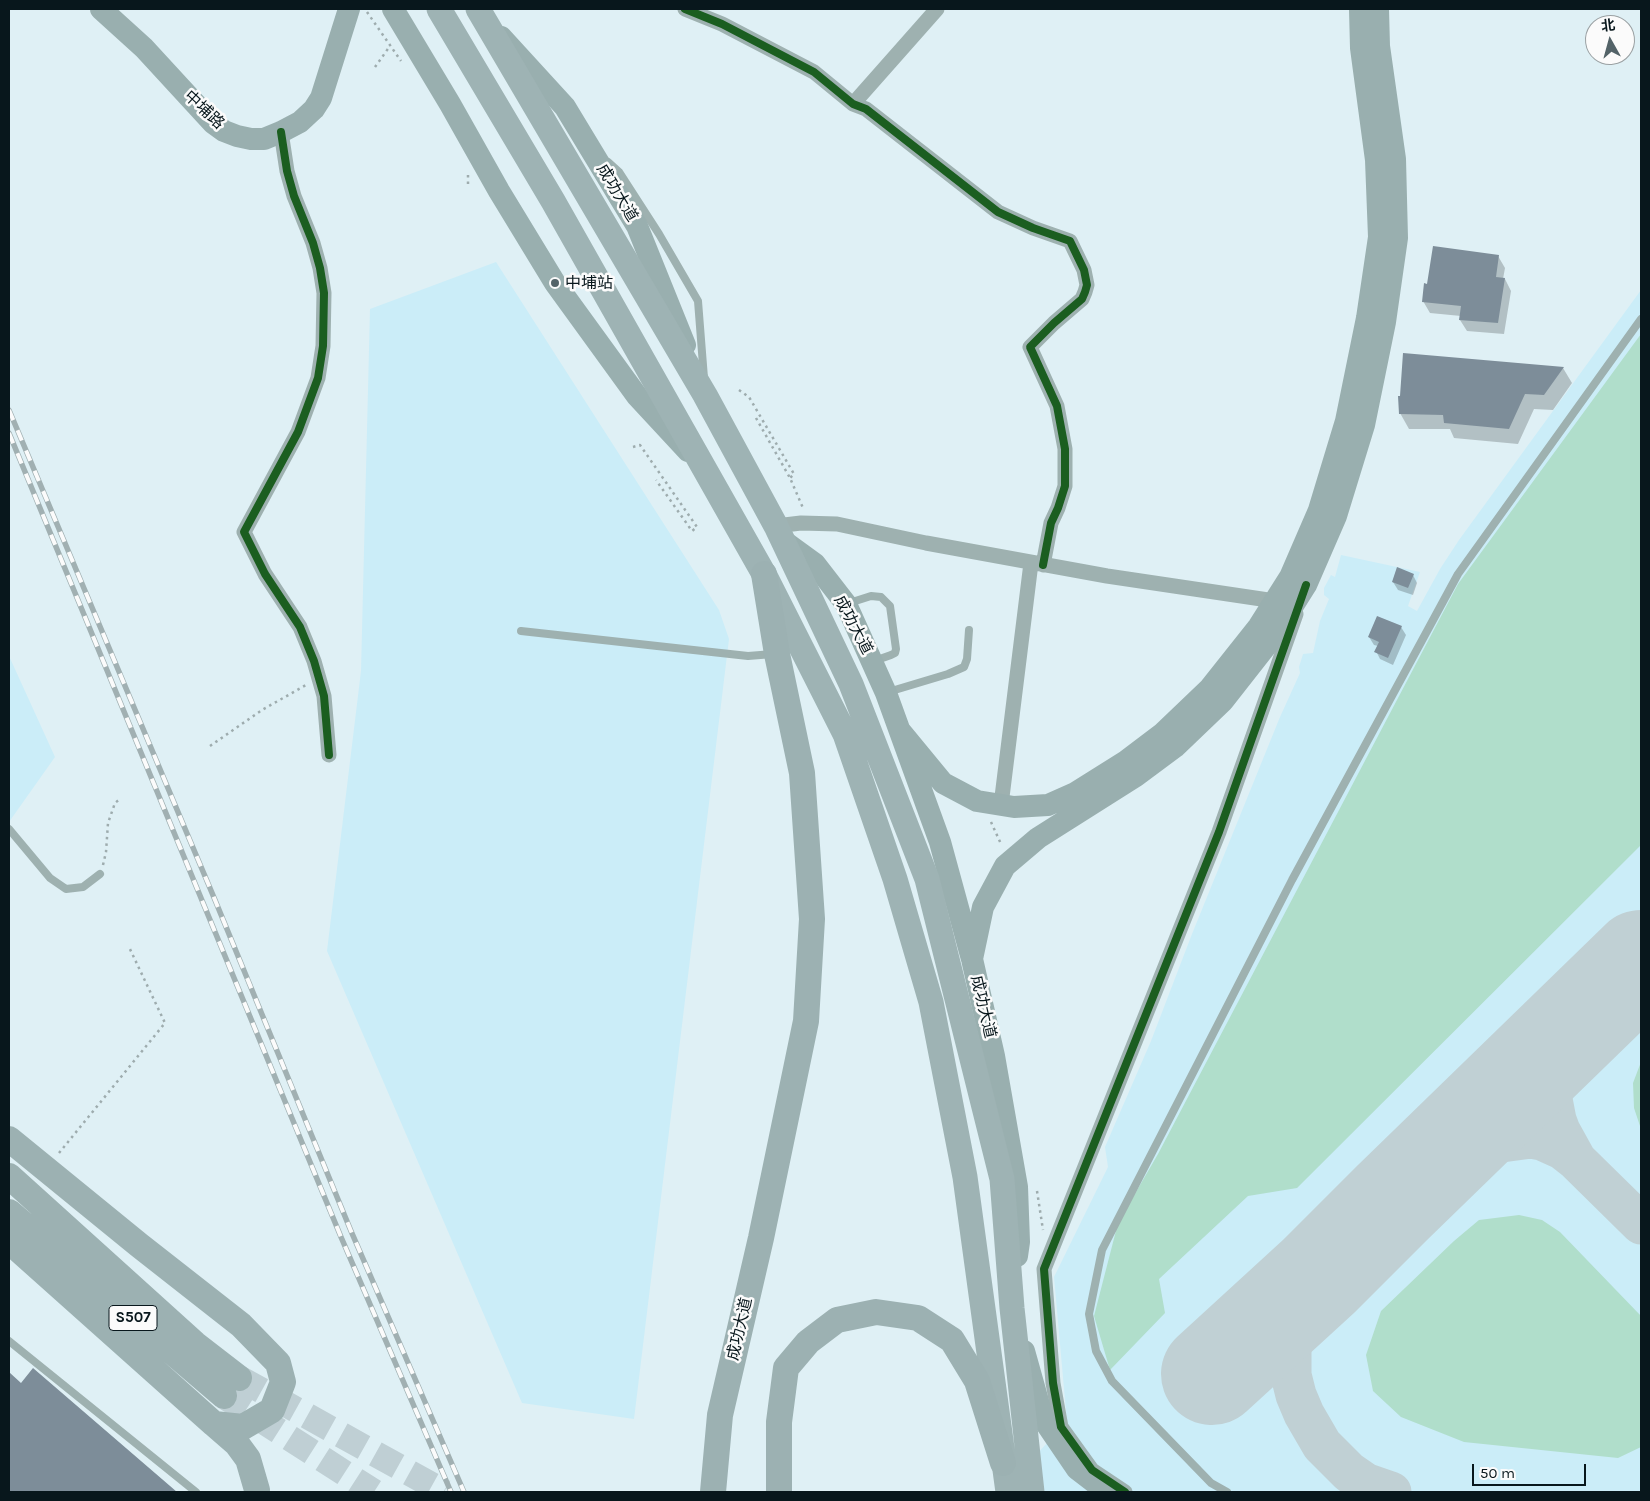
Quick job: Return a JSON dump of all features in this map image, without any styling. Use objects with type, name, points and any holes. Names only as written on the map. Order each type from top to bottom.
[{"type":"highway","name":"成功大道","points":[[713,1492],[720,1415],[761,1238],[806,1020],[812,919],[802,773],[777,654],[764,574]]},
{"type":"highway","points":[[9,1139],[139,1245],[241,1324],[278,1363],[283,1382],[272,1410],[243,1427],[214,1424]]},
{"type":"highway","name":"S507","points":[[9,1176],[195,1344],[232,1387],[9,1212]]},
{"type":"highway","points":[[9,1241],[237,1444],[248,1459],[257,1492]]},
{"type":"highway","points":[[779,1492],[779,1422],[786,1368],[808,1342],[837,1320],[876,1312],[918,1318],[952,1340],[977,1381],[1003,1463]]},
{"type":"main road","name":"中埔路","points":[[101,9],[144,48],[213,122],[224,131],[251,139],[264,139],[281,132],[300,122],[314,109],[321,98],[349,9]]},
{"type":"main road","points":[[373,9],[395,14],[564,297],[637,396],[705,470]]},
{"type":"main road","points":[[439,9],[552,201],[764,574],[845,734],[895,879],[931,1002],[965,1177],[1008,1492]]},
{"type":"main road","points":[[901,732],[943,783],[995,811],[1014,807],[1048,805],[1075,793],[1126,761],[1164,733],[1209,689],[1259,626],[1275,601],[1290,576],[1319,510],[1346,421],[1367,318],[1379,237],[1376,160],[1361,48],[1360,9]]},
{"type":"main road","points":[[972,959],[983,907],[1005,866],[1038,838],[1136,776],[1175,746],[1223,701],[1274,636],[1306,585],[1336,516],[1364,426],[1385,322],[1397,238],[1395,159],[1379,46],[1378,9]]},
{"type":"main road","points":[[481,14],[705,395],[779,533],[851,684],[927,879],[1002,1179],[1012,1308],[1032,1492]]},
{"type":"main road","name":"成功大道","points":[[481,14],[565,107],[638,226],[705,395]]},
{"type":"main road","name":"成功大道","points":[[779,533],[815,564],[846,604],[886,693],[940,842],[972,959],[994,1056],[1017,1187],[1019,1242],[1012,1308],[1043,1419],[1077,1469],[1107,1492]]},
{"type":"street","points":[[685,9],[722,24],[814,72],[853,104],[866,109],[998,212],[1033,228],[1070,241],[1084,270],[1087,285],[1082,299],[1030,346],[1057,406],[1065,449],[1065,486],[1058,508],[1050,523],[1037,564],[995,811]]},
{"type":"street","points":[[853,104],[937,9]]},
{"type":"street","points":[[281,132],[287,171],[294,196],[313,243],[320,268],[324,293],[323,346],[318,378],[298,432],[244,532],[265,574],[300,627],[321,679],[329,755]]},
{"type":"street","points":[[779,533],[801,523],[837,524],[1037,564],[1275,601]]},
{"type":"street","points":[[1125,1492],[1092,1470],[1061,1427],[1053,1383],[1044,1269],[1219,832],[1306,585]]},
{"type":"lane","points":[[1227,1492],[1211,1483],[1112,1381],[1096,1351],[1089,1314],[1102,1250],[1292,880],[1458,574],[1641,319]]},
{"type":"lane","points":[[846,604],[871,596],[882,597],[890,606],[895,653],[872,662]]},
{"type":"lane","points":[[886,693],[948,674],[964,667],[967,659],[969,630]]},
{"type":"lane","points":[[521,631],[748,656],[777,654]]},
{"type":"lane","points":[[9,829],[50,878],[66,889],[83,886],[100,874]]},
{"type":"lane","points":[[9,1341],[196,1492]]},
{"type":"path","points":[[375,67],[390,46]]},
{"type":"path","points":[[739,390],[749,397],[794,474],[790,478],[756,418]]},
{"type":"path","points":[[633,447],[640,445],[697,527],[692,530],[656,480]]},
{"type":"path","points":[[210,746],[287,695],[321,679]]},
{"type":"path","points":[[100,874],[106,852],[108,823],[112,809],[120,799]]},
{"type":"path","points":[[995,811],[1010,861]]},
{"type":"path","points":[[57,1156],[165,1024],[129,947]]},
{"type":"path","points":[[1036,1186],[1043,1230]]},
{"type":"shaded area","points":[[496,262],[719,610],[729,639],[634,1419],[522,1403],[327,951],[361,671],[370,309]]},
{"type":"shaded area","points":[[1641,290],[1641,1492],[1035,1492],[1031,1460],[1067,1422],[1054,1277],[1108,1167],[1105,1147],[1151,1041],[1192,934],[1280,717],[1300,673],[1299,667],[1303,654],[1313,653],[1320,621],[1329,599],[1324,595],[1324,588],[1331,575],[1335,577],[1341,555],[1420,572],[1408,606],[1417,611],[1440,569],[1459,540]]},
{"type":"shaded area","points":[[9,656],[55,757],[9,822]]},
{"type":"green space","points":[[1641,334],[1641,845],[1297,1188],[1248,1196],[1159,1279],[1165,1313],[1110,1370],[1094,1316],[1118,1223],[1158,1154],[1458,584]]},
{"type":"green space","points":[[1641,1062],[1641,1129],[1634,1108],[1633,1083]]},
{"type":"green space","points":[[1519,1215],[1542,1220],[1560,1232],[1641,1316],[1641,1447],[1618,1458],[1464,1442],[1401,1417],[1373,1391],[1366,1355],[1381,1311],[1454,1241],[1479,1220]]},
{"type":"building","points":[[1433,246],[1499,255],[1496,277],[1505,278],[1498,323],[1459,320],[1461,306],[1422,302],[1424,283],[1427,284]]},
{"type":"building","points":[[1403,353],[1564,367],[1544,395],[1525,394],[1509,429],[1444,423],[1443,415],[1399,414],[1398,396],[1400,396]]},
{"type":"building","points":[[1397,567],[1414,574],[1408,588],[1392,582]]},
{"type":"building","points":[[1377,616],[1402,626],[1388,658],[1374,652],[1379,642],[1368,637]]},
{"type":"building","points":[[33,1368],[177,1492],[9,1492],[9,1372],[21,1383]]},
{"type":"taxiway","points":[[1391,1492],[1365,1483],[1349,1472],[1322,1445],[1304,1414],[1296,1395],[1291,1375],[1291,1341],[1295,1318],[1303,1297],[1319,1276],[1392,1203],[1440,1162],[1455,1153],[1487,1144],[1531,1138],[1542,1140],[1562,1149],[1576,1160],[1560,1131],[1551,1094],[1560,1050],[1576,1027],[1641,961]]},
{"type":"taxiway","points":[[1576,1160],[1641,1224]]},
{"type":"runway","points":[[1212,1374],[1319,1276],[1641,961]]},
{"type":"tunnel","points":[[239,1378],[444,1492]]},
{"type":"tunnel","points":[[224,1396],[374,1492]]},
{"type":"railway","points":[[9,410],[215,900],[351,1231],[464,1492]]},
{"type":"railway","points":[[9,433],[341,1237],[451,1492]]},
{"type":"cycle path","points":[[685,9],[722,24],[814,72],[853,104],[866,109],[998,212],[1033,228],[1070,241],[1084,270],[1087,285],[1085,292],[1082,299],[1030,347],[1057,406],[1065,449],[1065,486],[1051,523],[1043,565]]},
{"type":"cycle path","points":[[281,132],[287,171],[294,196],[313,243],[320,268],[324,293],[323,346],[318,378],[298,432],[244,532],[265,574],[300,627],[314,661],[324,696],[329,755]]},
{"type":"cycle path","points":[[1125,1492],[1092,1470],[1061,1427],[1053,1383],[1044,1269],[1219,832],[1306,585]]},
{"type":"place","name":"中埔站","points":[[555,283]]}]
